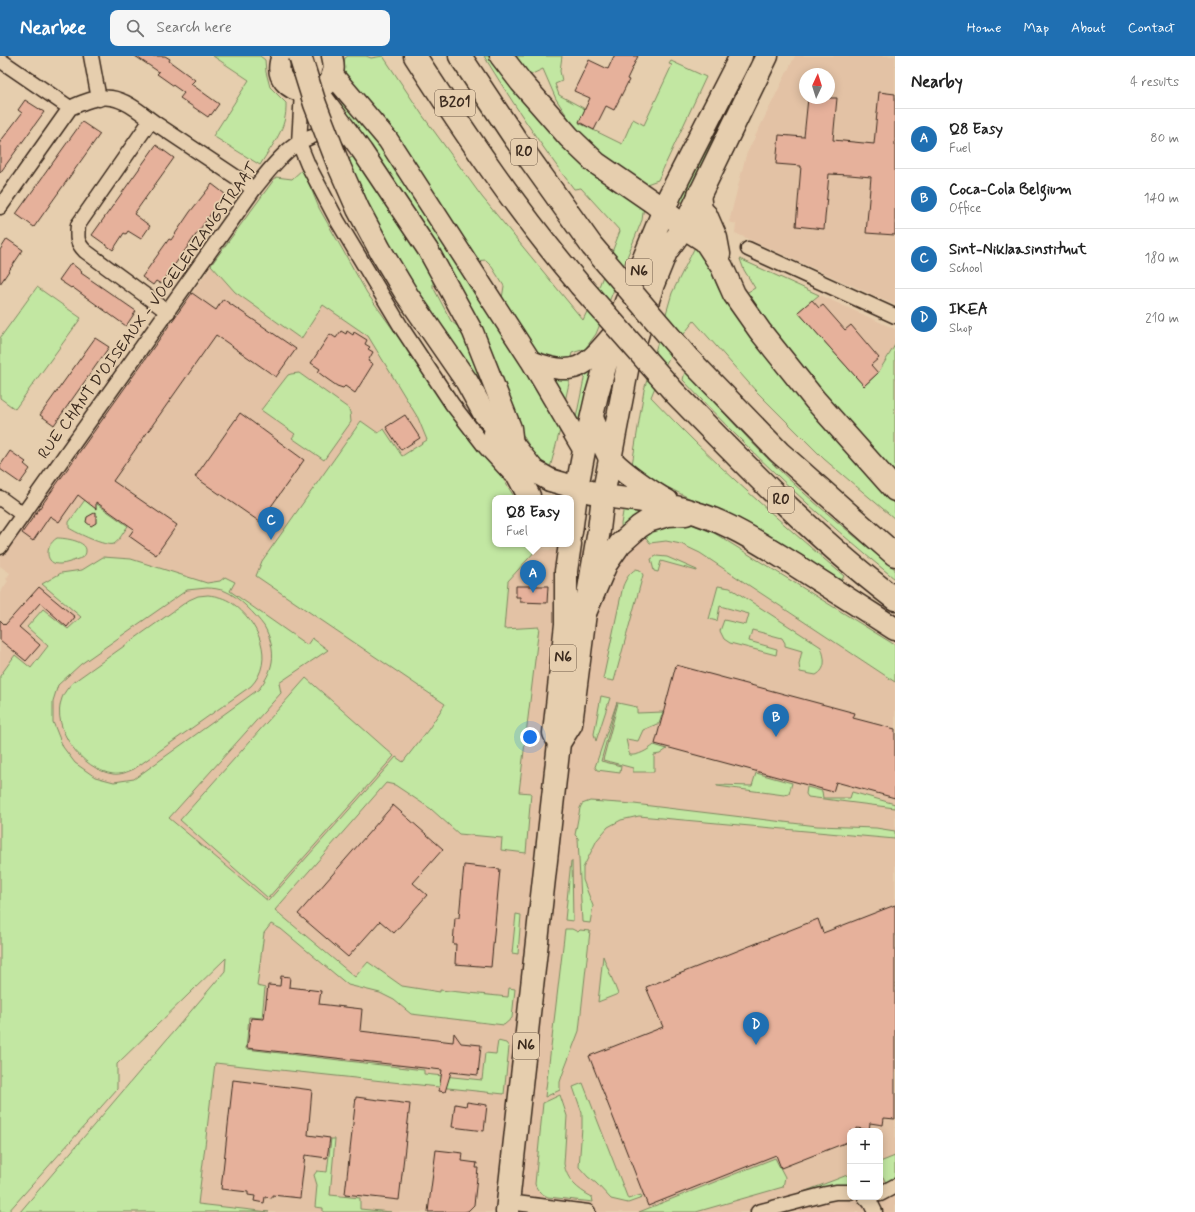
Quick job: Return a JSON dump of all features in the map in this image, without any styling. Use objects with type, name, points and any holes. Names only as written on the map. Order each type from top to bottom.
[{"type":"main road","points":[[285,56],[315,104],[339,166],[358,209],[407,295],[467,382],[528,495]]},
{"type":"main road","points":[[400,56],[420,86],[438,91]]},
{"type":"main road","name":"R0","points":[[415,56],[548,247],[580,286],[675,393],[768,488],[871,580],[895,599]]},
{"type":"main road","name":"B201","points":[[431,56],[473,141]]},
{"type":"main road","name":"R0","points":[[460,56],[514,137],[592,246],[688,358],[779,452],[895,555]]},
{"type":"main road","points":[[501,56],[520,82],[559,126],[596,163],[705,240],[722,267],[734,294],[760,331],[815,400],[895,490]]},
{"type":"main road","name":"N6","points":[[574,510],[584,451],[597,394],[615,332],[626,302],[670,196],[741,56]]},
{"type":"main road","name":"N6","points":[[508,1207],[559,743],[571,724],[604,490],[625,379],[653,284],[666,252],[684,226],[767,56]]},
{"type":"main road","points":[[699,194],[701,210],[706,215],[716,238],[722,267]]},
{"type":"main road","points":[[484,413],[534,471],[550,480],[577,487],[604,490],[679,508],[700,514],[730,526],[771,550],[895,629]]},
{"type":"main road","points":[[592,418],[611,459],[626,473],[660,497],[679,508]]},
{"type":"main road","points":[[584,451],[604,490]]},
{"type":"main road","points":[[586,613],[606,564],[616,548],[631,533],[648,521],[668,515],[700,514]]},
{"type":"main road","points":[[555,547],[566,571]]},
{"type":"main road","name":"N6","points":[[559,743],[554,733],[566,624],[566,571],[570,547]]},
{"type":"street","points":[[91,56],[99,99]]},
{"type":"street","points":[[285,56],[280,67],[284,80],[294,89],[310,91],[329,81],[332,65]]},
{"type":"street","points":[[0,60],[70,108]]},
{"type":"street","points":[[332,65],[388,140],[531,361],[584,451]]},
{"type":"street","points":[[310,91],[349,132],[428,250],[473,332],[510,428],[513,445]]},
{"type":"street","points":[[310,91],[299,143],[308,165],[337,220],[403,330],[452,404],[486,448],[527,495]]},
{"type":"street","points":[[1,204],[70,108],[82,102],[111,98],[128,103],[254,189]]},
{"type":"street","points":[[151,120],[78,225],[77,239],[79,246],[85,252],[168,312]]},
{"type":"street","name":"RUE CHANT D'OISEAUX - VOGELENZANGSTRAAT","points":[[0,547],[254,189],[280,158],[299,143],[316,135],[329,132],[349,132]]},
{"type":"street","points":[[748,249],[895,316]]},
{"type":"street","points":[[531,361],[557,369],[567,369],[583,365],[596,355],[615,332]]},
{"type":"street","points":[[0,498],[22,514]]},
{"type":"street","points":[[883,1193],[895,1186]]},
{"type":"street","points":[[758,1212],[826,1194],[847,1192]]},
{"type":"street","points":[[508,1207],[588,1212]]},
{"type":"shaded area","points":[[795,56],[895,56],[895,305],[735,233],[736,224],[729,222],[746,155]]},
{"type":"shaded area","points":[[276,177],[390,348],[433,453],[492,540],[492,547],[536,547],[538,549],[622,554],[642,531],[650,543],[666,541],[681,544],[700,553],[895,682],[895,1212],[248,1212],[196,1205],[227,957],[0,716],[0,593],[8,581],[6,579],[10,573],[0,566],[0,558]]},
{"type":"shaded area","points":[[740,259],[895,329],[895,444],[746,274]]},
{"type":"green space","points":[[213,56],[260,56],[265,60],[266,72],[270,87],[286,103],[286,113],[282,129],[260,165],[213,136],[249,80]]},
{"type":"green space","points":[[348,56],[366,56],[371,58],[383,56],[423,116],[482,197],[583,320],[600,284],[620,231],[581,188],[574,189],[527,124],[484,56],[496,56],[644,206],[642,220],[596,334],[585,349],[572,353],[569,365],[542,357],[530,346],[501,305],[504,286],[490,264],[486,260],[474,261],[342,72],[345,58]]},
{"type":"green space","points":[[515,56],[562,56],[560,71],[562,81],[555,84],[559,95],[585,109],[579,123],[622,144],[633,119],[644,125],[672,65],[669,64],[671,61],[706,77],[658,180],[641,186],[612,164],[578,133],[556,99],[543,69],[530,75]]},
{"type":"green space","points":[[738,79],[745,83],[686,208],[678,197]]},
{"type":"green space","points":[[349,98],[373,128],[561,426],[550,468],[538,460],[528,444],[337,108]]},
{"type":"green space","points":[[358,155],[433,269],[433,287],[451,321],[462,330],[491,392],[486,394],[483,392],[438,329],[382,233],[348,159]]},
{"type":"green space","points":[[303,169],[319,208],[367,293],[452,412],[500,474],[513,495],[492,495],[492,547],[537,547],[508,581],[504,629],[539,627],[519,792],[531,793],[526,853],[501,850],[502,838],[459,834],[431,809],[395,785],[386,783],[275,910],[355,977],[368,962],[402,986],[440,992],[440,990],[508,997],[509,988],[515,989],[512,1018],[504,1025],[411,1014],[394,1000],[380,993],[348,985],[281,929],[271,924],[264,933],[257,986],[265,988],[262,1018],[249,1017],[246,1049],[424,1070],[424,1074],[482,1080],[485,1053],[496,1054],[498,1041],[506,1043],[509,1047],[504,1094],[215,1063],[198,1204],[269,1212],[20,1212],[225,971],[226,958],[117,1064],[117,1089],[8,1212],[0,1212],[0,676],[15,655],[31,668],[48,646],[27,627],[43,609],[68,629],[81,617],[42,584],[61,573],[82,570],[103,557],[131,559],[207,583],[220,581],[225,577],[235,582],[230,591],[307,645],[312,638],[328,650],[279,683],[281,693],[169,818],[268,901],[396,757],[403,762],[428,730],[445,704],[256,576],[262,561],[361,421],[378,433],[384,429],[402,456],[427,440],[418,418],[368,336],[323,305],[301,339],[235,292],[211,265],[276,177],[292,179]],"holes":[[[209,588],[230,593],[241,601],[252,611],[264,626],[268,634],[272,648],[271,666],[269,673],[259,689],[134,779],[114,782],[95,777],[75,763],[63,747],[53,722],[53,701],[58,685],[81,664],[187,590]]]},
{"type":"green space","points":[[696,245],[704,255],[719,290],[783,375],[895,504],[895,519],[824,459],[755,390],[694,321],[680,339],[669,358],[651,397],[697,444],[745,489],[844,576],[839,584],[727,515],[655,481],[632,465],[644,390],[672,293]]},
{"type":"green space","points":[[740,259],[819,295],[798,312],[864,386],[878,373],[895,345],[895,475],[851,428],[775,333],[746,293],[755,288],[744,270]]},
{"type":"green space","points":[[37,287],[81,318],[15,409],[0,398],[0,338]]},
{"type":"green space","points":[[596,366],[582,429],[575,423],[586,369]]},
{"type":"green space","points":[[546,371],[571,374],[564,406]]},
{"type":"green space","points":[[685,371],[795,485],[844,528],[895,569],[895,579],[812,508],[759,458],[683,380]]},
{"type":"green space","points":[[299,373],[348,408],[350,412],[351,422],[324,460],[292,438],[295,434],[261,410],[288,375]]},
{"type":"green space","points":[[87,497],[128,526],[116,543],[110,544],[98,542],[69,528],[69,522]]},
{"type":"green space","points":[[624,506],[654,510],[622,535],[621,524]]},
{"type":"green space","points":[[668,524],[691,524],[714,533],[895,645],[895,682],[700,553],[681,544],[666,541],[650,543],[642,532]]},
{"type":"green space","points":[[57,538],[70,539],[79,542],[85,548],[86,551],[84,556],[64,564],[51,561],[48,550],[53,541]]},
{"type":"green space","points":[[656,556],[667,557],[697,571],[661,561],[658,572],[654,571],[651,559]]},
{"type":"green space","points":[[636,569],[640,570],[643,575],[614,681],[603,679],[623,586],[631,572]]},
{"type":"green space","points":[[718,586],[730,588],[821,647],[824,663],[820,673],[816,675],[800,672],[799,664],[802,651],[785,646],[782,638],[752,630],[749,641],[777,649],[776,655],[730,643],[724,639],[720,631],[724,620],[746,625],[749,614],[720,606],[717,621],[709,619]]},
{"type":"green space","points":[[208,595],[227,600],[232,603],[249,620],[256,630],[261,642],[263,653],[262,665],[258,676],[251,686],[134,769],[121,774],[113,774],[102,771],[91,765],[72,746],[65,735],[61,722],[60,710],[62,698],[65,692],[72,683],[189,600],[198,596]]},
{"type":"green space","points":[[306,678],[394,756],[268,898],[180,820]]},
{"type":"green space","points":[[601,696],[610,698],[596,741],[594,734]]},
{"type":"green space","points":[[617,702],[601,761],[621,766],[620,773],[597,770],[595,767]]},
{"type":"green space","points":[[618,703],[637,707],[637,713],[663,712],[659,724],[643,730],[638,741],[626,739],[630,755],[640,754],[654,745],[667,749],[660,754],[654,755],[654,772],[633,772],[633,768],[603,760]]},
{"type":"green space","points":[[756,773],[792,783],[789,794],[784,795],[717,786],[752,786]]},
{"type":"green space","points":[[807,787],[822,791],[823,798],[850,798],[852,792],[895,804],[895,808],[808,797],[806,794]]},
{"type":"green space","points":[[590,801],[634,804],[817,826],[876,828],[895,831],[895,839],[639,816],[621,820],[608,827],[597,840],[583,868],[583,880],[593,906],[590,923],[582,922],[578,838],[575,835],[580,808],[582,804]]},
{"type":"green space","points":[[572,861],[573,921],[565,920]]},
{"type":"green space","points":[[516,914],[521,915],[518,954],[512,953]]},
{"type":"green space","points":[[565,929],[572,929],[578,932],[580,930],[590,931],[579,1031],[560,1082],[560,1090],[545,1097]]},
{"type":"green space","points":[[603,956],[618,994],[598,1002]]},
{"type":"green space","points":[[583,1083],[628,1199],[641,1195],[642,1198],[628,1203],[611,1199],[579,1167],[582,1113],[573,1087]]},
{"type":"green space","points":[[560,1095],[567,1116],[564,1164],[565,1170],[574,1184],[592,1197],[593,1202],[548,1197],[537,1189],[535,1184],[543,1103]]},
{"type":"green space","points":[[331,1139],[335,1139],[330,1195],[360,1198],[360,1209],[391,1212],[323,1212],[323,1208],[315,1207],[317,1185],[314,1175],[317,1171],[327,1172]]},
{"type":"green space","points":[[895,1156],[895,1181],[887,1185],[883,1177],[883,1161]]},
{"type":"green space","points":[[775,1158],[785,1177],[783,1187],[696,1212],[639,1212]]},
{"type":"green space","points":[[847,1175],[847,1185],[780,1204],[764,1203],[798,1194]]},
{"type":"building","points":[[135,56],[165,56],[170,59],[169,61],[195,80],[191,84],[219,104],[208,117],[180,98],[184,93],[157,74],[159,72]]},
{"type":"building","points":[[614,56],[638,56],[627,79],[629,80],[614,110],[606,106],[594,130],[579,122],[590,98],[574,91],[589,60],[608,69]]},
{"type":"building","points":[[879,92],[895,94],[895,235],[866,233],[871,177],[850,175],[829,174],[824,229],[796,226],[801,166],[776,164],[779,135],[804,137],[807,104],[835,104],[835,98],[837,98],[833,140],[874,144]]},
{"type":"building","points":[[25,100],[44,112],[0,173],[0,142],[22,113],[18,110]]},
{"type":"building","points":[[82,122],[100,134],[34,227],[16,214]]},
{"type":"building","points":[[156,145],[174,158],[134,214],[150,226],[141,239],[128,231],[126,234],[124,233],[113,250],[92,235]]},
{"type":"building","points":[[212,184],[225,194],[161,284],[156,281],[153,285],[142,277],[169,239],[171,240],[190,212]]},
{"type":"building","points":[[7,239],[23,250],[0,284],[0,250]]},
{"type":"building","points":[[71,263],[82,272],[81,273],[136,311],[126,326],[72,287],[71,288],[59,280]]},
{"type":"building","points":[[192,293],[216,310],[223,299],[296,349],[276,377],[216,335],[113,481],[177,525],[156,555],[129,536],[134,529],[96,502],[96,509],[78,495],[59,522],[50,516],[33,541],[22,533]]},
{"type":"building","points":[[812,300],[819,308],[823,305],[845,330],[851,325],[879,358],[871,365],[878,373],[864,386],[798,312]]},
{"type":"building","points":[[341,331],[346,334],[347,331],[353,335],[354,332],[367,340],[365,344],[370,347],[368,349],[373,352],[368,361],[373,364],[355,393],[345,386],[343,388],[337,386],[318,372],[320,369],[311,363],[330,334],[336,338]]},
{"type":"building","points":[[95,338],[109,347],[54,425],[40,415]]},
{"type":"building","points":[[240,413],[304,460],[260,522],[195,477]]},
{"type":"building","points":[[405,415],[420,438],[401,450],[386,427]]},
{"type":"building","points":[[10,451],[26,462],[24,464],[30,469],[20,483],[0,469],[0,466]]},
{"type":"building","points":[[96,512],[96,523],[91,526],[86,522],[87,517]]},
{"type":"building","points":[[516,586],[548,586],[547,603],[520,602],[520,597],[516,597]]},
{"type":"building","points":[[39,587],[75,617],[67,627],[40,603],[19,627],[40,645],[26,661],[0,640],[0,620],[5,625]]},
{"type":"building","points":[[676,665],[855,713],[853,718],[895,729],[895,798],[836,782],[833,792],[655,744]]},
{"type":"building","points":[[393,805],[443,849],[413,883],[427,895],[394,933],[380,921],[348,957],[298,914]]},
{"type":"building","points":[[464,865],[500,869],[491,967],[455,964],[456,944],[453,944],[455,918],[459,918]]},
{"type":"building","points":[[895,905],[895,1119],[884,1118],[883,1125],[870,1123],[869,1128],[847,1128],[847,1142],[781,1168],[776,1155],[648,1206],[589,1056],[663,1027],[646,987],[818,919],[823,933]]},
{"type":"building","points":[[281,976],[290,977],[289,987],[321,991],[319,1004],[362,1009],[360,1031],[453,1042],[454,1033],[461,1043],[481,1045],[478,1075],[451,1072],[445,1092],[439,1091],[442,1070],[247,1048],[251,1018],[264,1019],[268,985],[280,986]]},
{"type":"building","points":[[233,1080],[312,1090],[308,1135],[330,1138],[327,1158],[305,1155],[300,1198],[272,1195],[272,1198],[265,1197],[264,1203],[254,1201],[255,1196],[248,1195],[248,1192],[221,1189]]},
{"type":"building","points":[[356,1097],[410,1104],[399,1200],[345,1194]]},
{"type":"building","points":[[467,1102],[487,1105],[484,1131],[452,1127],[455,1104],[466,1106]]},
{"type":"building","points":[[436,1150],[463,1153],[462,1161],[477,1163],[476,1168],[478,1168],[474,1205],[468,1211],[428,1212]]},
{"type":"place","name":"Sint-Niklaasinstituut","points":[[271,540]]},
{"type":"place","name":"Q8 Easy","points":[[533,593]]},
{"type":"place","name":"Coca-Cola Belgium","points":[[776,737]]},
{"type":"place","name":"IKEA","points":[[756,1045]]}]
